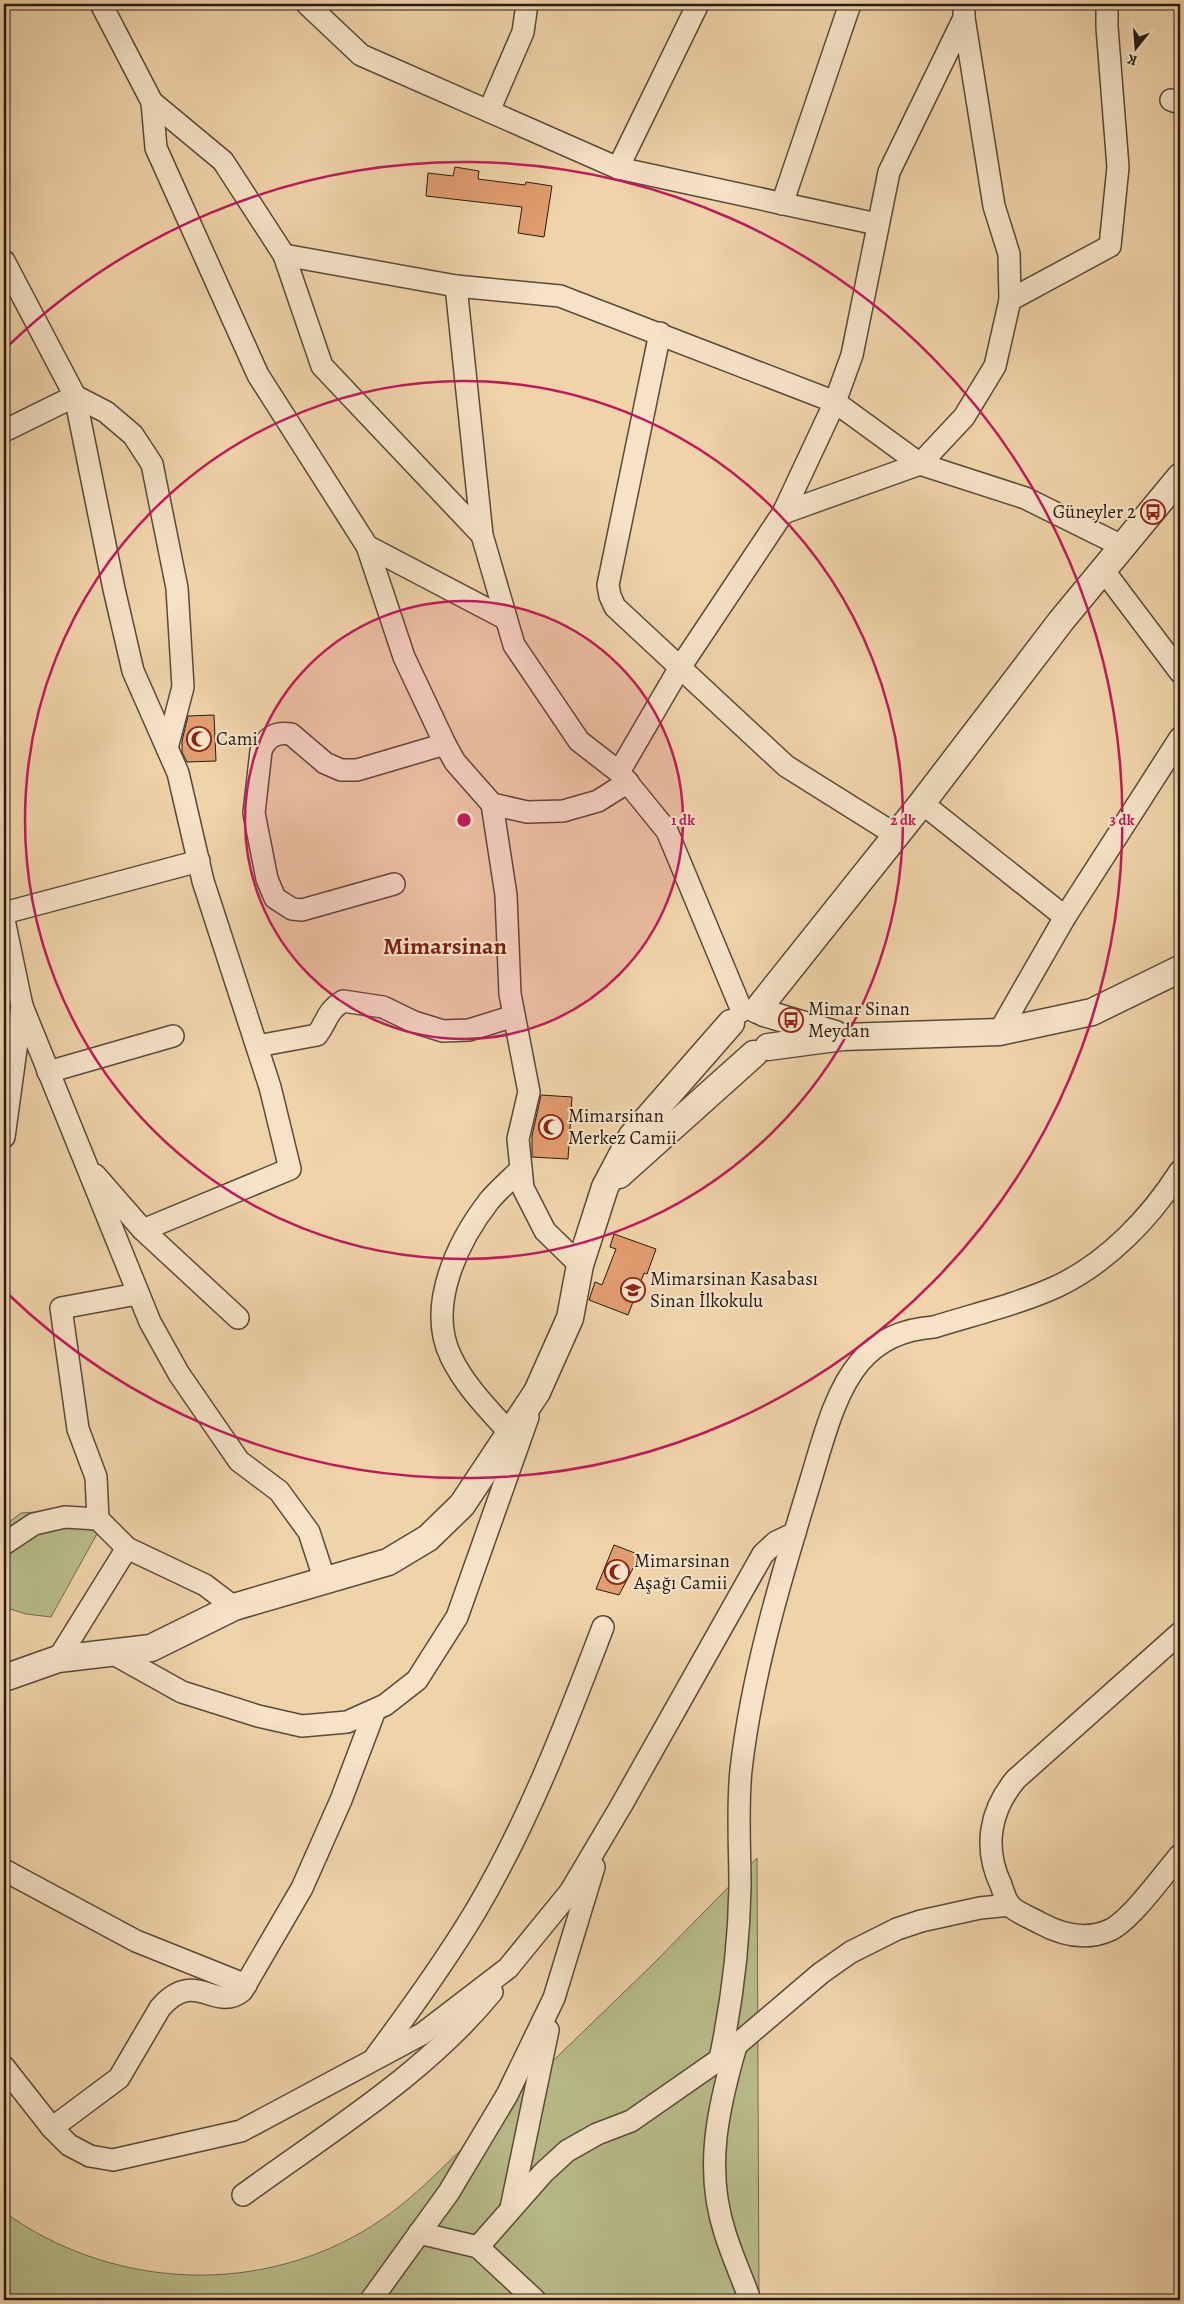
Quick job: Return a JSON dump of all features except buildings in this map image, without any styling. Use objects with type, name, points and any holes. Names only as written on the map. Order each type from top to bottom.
[{"type":"street","points":[[101,4],[152,102],[156,148],[258,376],[367,546],[404,657],[454,762],[492,804],[506,895],[510,994],[529,1092],[518,1139],[524,1188],[545,1231],[580,1265]]},
{"type":"street","points":[[307,4],[360,55],[618,168],[877,224]]},
{"type":"street","points":[[489,111],[523,32],[527,4]]},
{"type":"street","points":[[618,168],[698,4]]},
{"type":"street","points":[[782,204],[850,4]]},
{"type":"street","points":[[1010,300],[1110,246],[1118,167],[1107,27],[1107,4]]},
{"type":"street","points":[[784,513],[920,464],[964,417],[995,366],[1010,300],[1009,254],[994,206],[964,11]]},
{"type":"street","points":[[492,804],[528,812],[563,811],[598,801],[624,777],[679,669],[784,513],[835,402],[852,355],[889,172],[964,11]]},
{"type":"street","points":[[152,102],[223,161],[284,255],[322,366],[482,535]]},
{"type":"street","points":[[284,255],[456,286],[560,296],[835,402],[920,464],[1025,498],[1124,547]]},
{"type":"street","points":[[4,261],[76,396],[114,589],[133,671],[178,773],[203,881],[270,1087],[290,1169],[143,1230]]},
{"type":"street","points":[[456,286],[482,535],[514,645],[579,741],[624,777],[667,831],[749,1014],[774,1025],[773,1041],[605,1187]]},
{"type":"street","points":[[660,333],[608,585],[614,607],[786,766],[896,835]]},
{"type":"street","points":[[4,431],[76,396]]},
{"type":"street","points":[[76,396],[106,412],[120,424],[133,436],[152,464],[177,588],[183,687],[167,748]]},
{"type":"street","points":[[1180,477],[1061,621],[896,835],[730,1038],[734,1045],[746,1054],[843,1037],[999,1032],[1092,1012],[1180,969]]},
{"type":"street","points":[[367,546],[506,619]]},
{"type":"street","points":[[1104,571],[1180,672]]},
{"type":"street","points":[[394,884],[302,910],[287,906],[275,898],[266,879],[254,813],[261,751],[264,744],[275,734],[290,734],[326,763],[340,770],[357,770],[446,744]]},
{"type":"street","points":[[999,1032],[1065,917],[1180,738]]},
{"type":"street","points":[[922,802],[1065,917]]},
{"type":"street","points":[[4,913],[198,860]]},
{"type":"street","points":[[4,920],[22,1006],[137,1294],[150,1322],[180,1374],[239,1461],[279,1491],[309,1532],[325,1581]]},
{"type":"street","points":[[257,1046],[317,1035],[326,1023],[330,1010],[342,1001],[383,1007],[414,1022],[443,1031],[468,1030],[514,1016]]},
{"type":"street","points":[[4,1137],[9,1061],[22,1006]]},
{"type":"street","points":[[749,1014],[843,1037]]},
{"type":"street","points":[[112,1653],[182,1692],[258,1716],[302,1726],[348,1722],[385,1705],[417,1680],[458,1617],[537,1392],[570,1318],[580,1265],[605,1187],[632,1136],[749,1014]]},
{"type":"street","points":[[48,1072],[173,1036]]},
{"type":"street","points":[[84,1163],[143,1230],[238,1318]]},
{"type":"street","points":[[509,1432],[477,1397],[450,1356],[444,1330],[443,1302],[449,1276],[465,1236],[490,1200],[521,1169]]},
{"type":"street","points":[[750,2300],[724,2231],[713,2175],[714,2146],[728,2053],[729,2016],[738,1937],[739,1807],[746,1737],[773,1614],[795,1533],[833,1414],[851,1374],[867,1353],[890,1337],[904,1331],[934,1327],[1036,1295],[1081,1274],[1112,1250],[1143,1219],[1180,1171]]},
{"type":"street","points":[[98,1519],[96,1477],[78,1429],[61,1308],[137,1294]]},
{"type":"street","points":[[7,1672],[58,1659],[151,1648],[234,1607],[388,1562],[428,1538],[462,1505],[537,1392]]},
{"type":"street","points":[[4,1544],[34,1524],[66,1517],[98,1519],[127,1548],[205,1585],[234,1607]]},
{"type":"street","points":[[243,2195],[420,2065],[459,2029],[488,1996],[508,1968],[570,1892],[762,1554],[776,1542],[795,1533]]},
{"type":"street","points":[[58,1659],[127,1548]]},
{"type":"street","points":[[371,2062],[427,1988],[476,1911],[523,1819],[566,1725],[603,1628]]},
{"type":"street","points":[[1010,1906],[997,1878],[990,1852],[994,1815],[1003,1796],[1016,1779],[1180,1633]]},
{"type":"street","points":[[52,2128],[119,2078],[160,2008],[168,1999],[179,1992],[191,1990],[204,1991],[223,1998],[230,1998],[237,1995],[246,1985],[302,1888],[341,1800],[375,1710]]},
{"type":"street","points":[[510,2210],[554,1998],[603,1836]]},
{"type":"street","points":[[478,2247],[543,2173],[567,2152],[596,2134],[630,2121],[728,2053],[821,1973],[851,1952],[874,1940],[921,1921],[950,1913],[1010,1906],[1058,1932],[1083,1936],[1096,1934],[1121,1924],[1180,1855]]},
{"type":"street","points":[[4,1870],[136,1941],[246,1985]]},
{"type":"street","points":[[4,2067],[52,2128],[69,2145],[90,2156],[113,2160],[240,2131],[422,2034],[508,1968]]},
{"type":"street","points":[[371,2300],[449,2192],[507,2095],[554,1998]]},
{"type":"street","points":[[419,2233],[478,2247],[535,2300]]},
{"type":"green space","points":[[51,1511],[103,1523],[51,1617],[26,1614],[4,1607],[4,1526],[21,1513]]},
{"type":"green space","points":[[757,1858],[759,2300],[4,2300],[4,2212],[45,2237],[88,2256],[133,2268],[180,2274],[227,2274],[273,2267],[319,2253],[362,2232],[399,2207],[433,2177],[651,1966]]},
{"type":"place","name":"Güneyler 2","points":[[1153,512]]},
{"type":"place","name":"Cami","points":[[199,739]]},
{"type":"place","name":"Mimar Sinan Meydan","points":[[791,1020]]},
{"type":"place","name":"Mimarsinan Merkez Camii","points":[[551,1127]]},
{"type":"place","name":"Mimarsinan Kasabası Sinan İlkokulu","points":[[633,1290]]},
{"type":"place","name":"Mimarsinan Aşağı Camii","points":[[617,1572]]},
{"type":"district","name":"Mimarsinan","points":[[445,946]]}]
